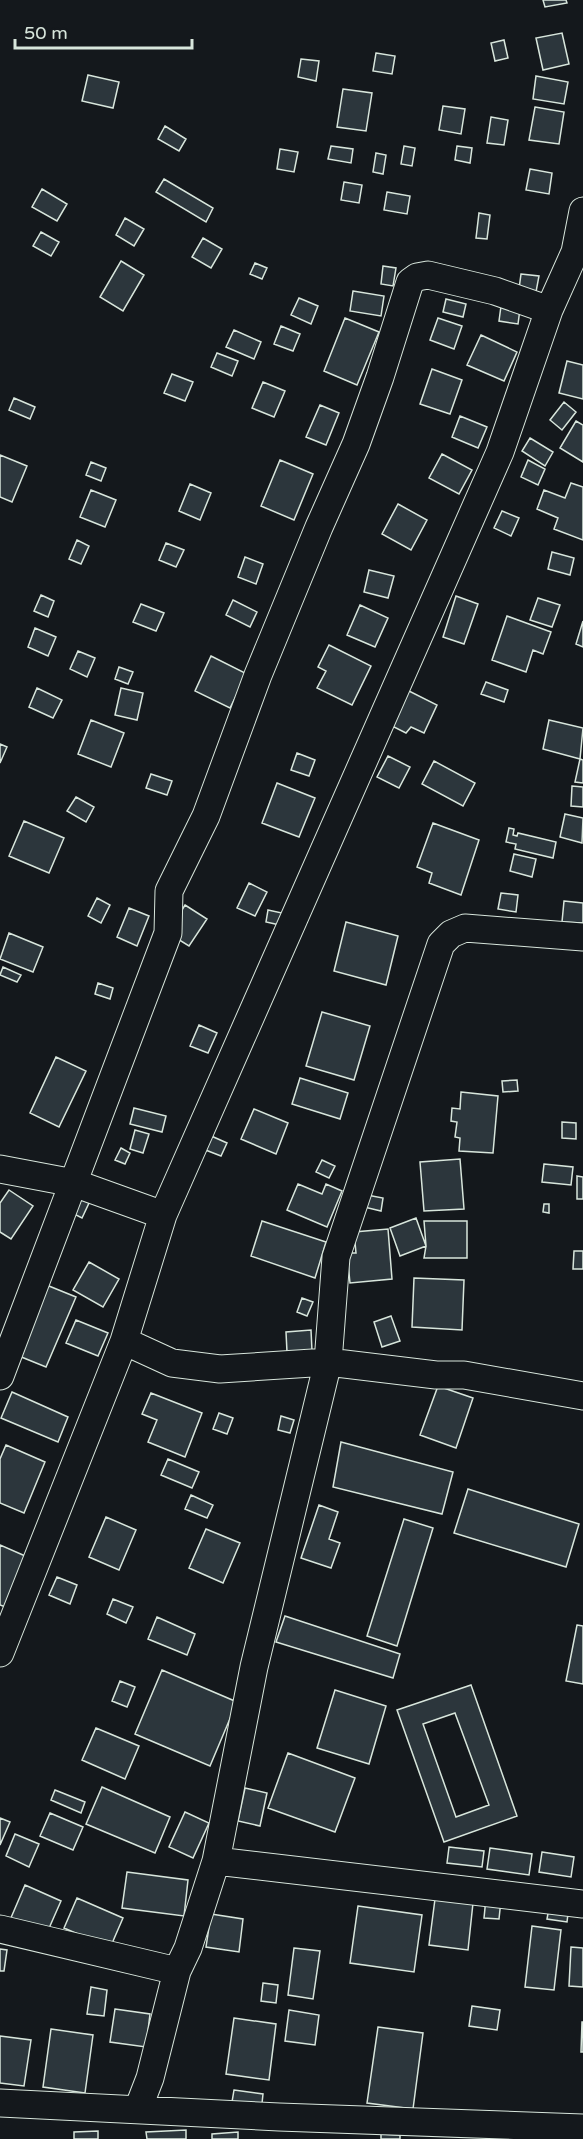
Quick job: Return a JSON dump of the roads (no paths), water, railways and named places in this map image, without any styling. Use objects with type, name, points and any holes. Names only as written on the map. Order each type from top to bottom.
[{"type":"street","points":[[0,1653],[124,1341],[163,1215],[500,452],[549,310],[575,252],[583,211]]},
{"type":"street","points":[[0,1376],[168,933],[169,891],[206,816],[258,675],[356,444],[410,282],[417,277],[428,276],[495,291],[549,310]]},
{"type":"street","points":[[138,2109],[150,2078],[177,1971],[189,1948],[216,1861],[254,1667],[328,1362],[336,1257],[441,944],[451,934],[465,928],[583,937]]},
{"type":"street","points":[[0,1169],[74,1183],[163,1215]]},
{"type":"street","points":[[124,1341],[172,1362],[220,1369],[328,1362],[436,1375],[464,1375],[583,1396]]},
{"type":"street","points":[[216,1861],[583,1904]]},
{"type":"street","points":[[0,1929],[177,1971]]},
{"type":"street","points":[[0,2103],[583,2128]]}]
